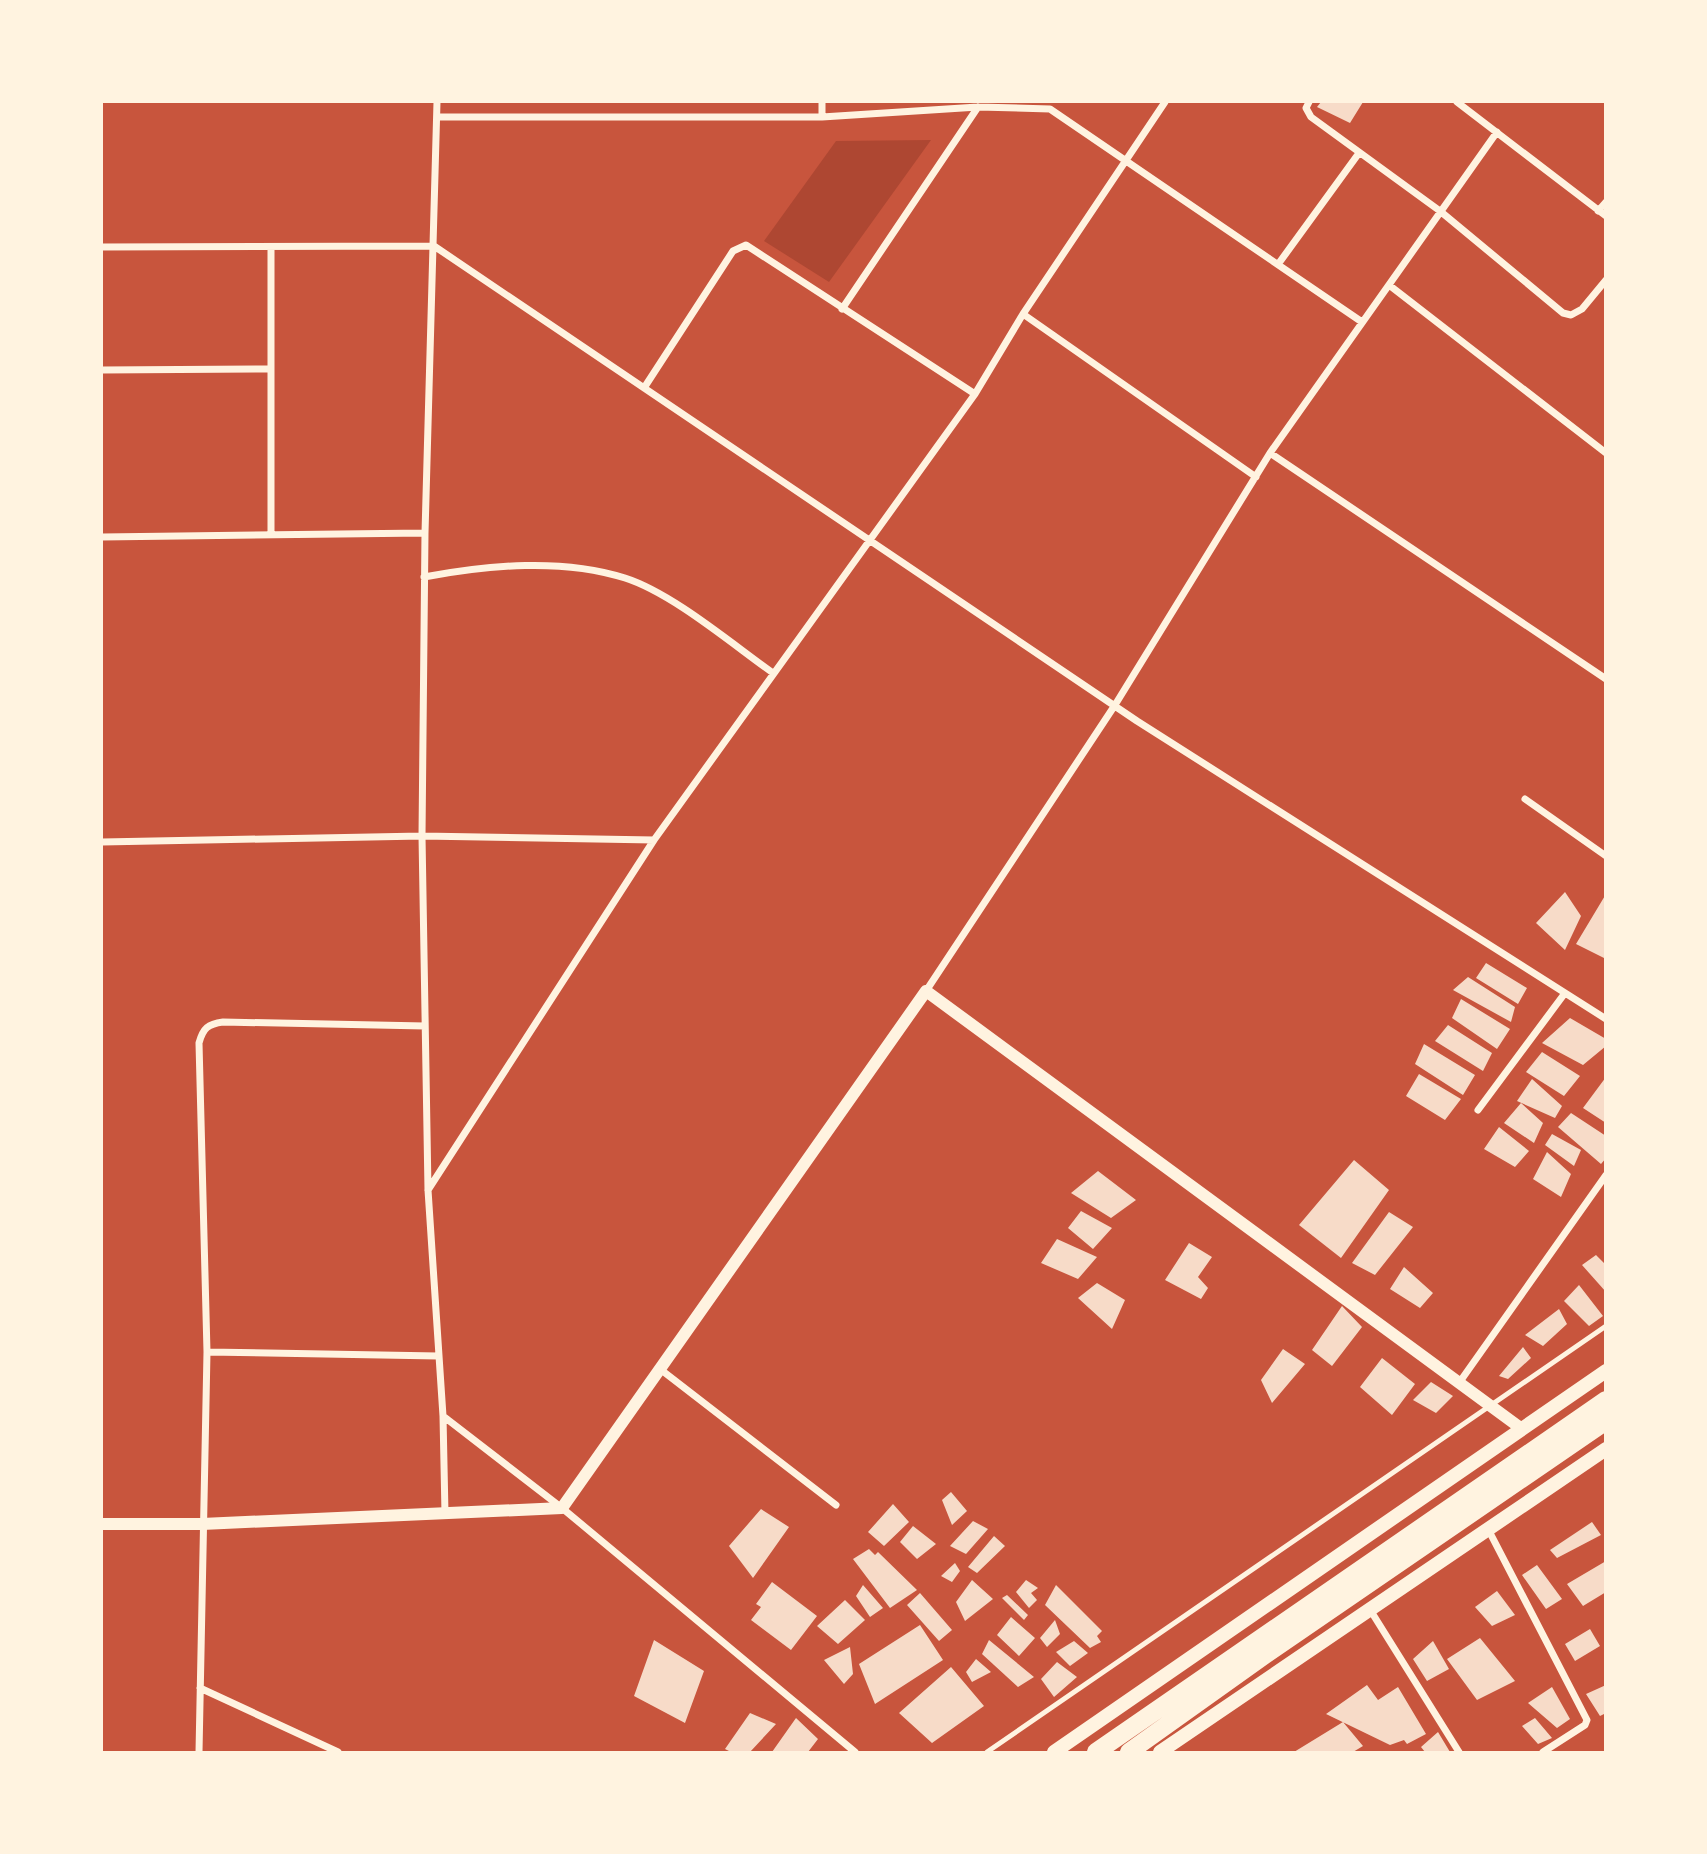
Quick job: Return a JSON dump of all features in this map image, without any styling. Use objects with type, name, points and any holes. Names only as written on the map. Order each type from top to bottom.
[{"type":"main road","points":[[1054,1752],[1605,1371]]},
{"type":"main road","points":[[1096,1752],[1605,1400]]},
{"type":"main road","points":[[1129,1752],[1254,1662],[1605,1421]]},
{"type":"main road","points":[[1160,1752],[1605,1448]]},
{"type":"street","points":[[437,102],[424,577],[422,836],[428,1190],[443,1416],[445,1514]]},
{"type":"street","points":[[822,102],[822,117]]},
{"type":"street","points":[[428,1190],[654,840],[975,394],[1023,314],[1165,102]]},
{"type":"street","points":[[1309,102],[1307,114],[1440,211],[1563,313],[1572,315],[1582,309],[1605,280]]},
{"type":"street","points":[[1457,102],[1602,214],[1605,202]]},
{"type":"street","points":[[437,117],[822,117],[978,107],[1050,109],[1362,322]]},
{"type":"street","points":[[842,309],[978,107]]},
{"type":"street","points":[[562,1508],[926,991],[1115,705],[1270,453],[1497,132]]},
{"type":"street","points":[[1279,263],[1359,153]]},
{"type":"street","points":[[102,247],[271,249],[434,246],[1115,705],[1605,1019]]},
{"type":"street","points":[[644,388],[739,246],[751,247],[975,394]]},
{"type":"street","points":[[271,249],[271,534]]},
{"type":"street","points":[[1389,285],[1605,453]]},
{"type":"street","points":[[1023,314],[1256,477]]},
{"type":"street","points":[[102,370],[270,369]]},
{"type":"street","points":[[1270,453],[1605,679]]},
{"type":"street","points":[[102,537],[425,533]]},
{"type":"street","points":[[424,577],[466,569],[555,566],[626,578],[659,593],[773,673]]},
{"type":"street","points":[[1525,799],[1605,856]]},
{"type":"street","points":[[102,842],[422,836],[654,840]]},
{"type":"street","points":[[926,991],[1522,1429]]},
{"type":"street","points":[[1478,1110],[1565,993]]},
{"type":"street","points":[[199,1752],[207,1352],[199,1043],[202,1032],[209,1024],[223,1022],[425,1026]]},
{"type":"street","points":[[1459,1383],[1605,1175]]},
{"type":"street","points":[[207,1352],[438,1356]]},
{"type":"street","points":[[660,1368],[836,1505]]},
{"type":"street","points":[[443,1416],[562,1508],[856,1752]]},
{"type":"street","points":[[102,1524],[202,1524],[562,1508]]},
{"type":"street","points":[[1488,1528],[1587,1720],[1585,1726],[1543,1752]]},
{"type":"street","points":[[1369,1608],[1459,1752]]},
{"type":"street","points":[[200,1688],[338,1752]]},
{"type":"lane","points":[[987,1752],[1605,1326]]},
{"type":"shaded area","points":[[931,140],[829,282],[764,241],[836,141]]},
{"type":"building","points":[[1321,102],[1363,102],[1350,123],[1317,107]]},
{"type":"building","points":[[1565,892],[1581,916],[1565,950],[1536,923]]},
{"type":"building","points":[[1606,894],[1606,959],[1576,944]]},
{"type":"building","points":[[1486,963],[1527,988],[1518,1004],[1476,978]]},
{"type":"building","points":[[1468,977],[1515,1007],[1511,1022],[1453,990]]},
{"type":"building","points":[[1461,999],[1510,1029],[1497,1049],[1452,1018]]},
{"type":"building","points":[[1570,1018],[1606,1039],[1606,1046],[1583,1065],[1542,1043]]},
{"type":"building","points":[[1448,1025],[1492,1053],[1483,1071],[1435,1041]]},
{"type":"building","points":[[1424,1044],[1475,1075],[1463,1095],[1415,1064]]},
{"type":"building","points":[[1542,1052],[1580,1076],[1564,1096],[1526,1072]]},
{"type":"building","points":[[1419,1074],[1461,1099],[1445,1120],[1406,1096]]},
{"type":"building","points":[[1606,1077],[1606,1123],[1583,1108]]},
{"type":"building","points":[[1532,1079],[1562,1106],[1555,1118],[1517,1101]]},
{"type":"building","points":[[1521,1103],[1543,1123],[1534,1143],[1504,1123]]},
{"type":"building","points":[[1571,1113],[1606,1136],[1606,1158],[1601,1164],[1558,1127]]},
{"type":"building","points":[[1499,1127],[1529,1151],[1515,1167],[1484,1149]]},
{"type":"building","points":[[1552,1134],[1581,1150],[1574,1166],[1545,1145]]},
{"type":"building","points":[[1547,1152],[1571,1174],[1561,1197],[1533,1179]]},
{"type":"building","points":[[1354,1160],[1389,1190],[1341,1258],[1299,1225]]},
{"type":"building","points":[[1098,1171],[1136,1200],[1111,1218],[1071,1193]]},
{"type":"building","points":[[1081,1211],[1112,1228],[1093,1249],[1068,1228]]},
{"type":"building","points":[[1389,1212],[1413,1227],[1375,1275],[1352,1263]]},
{"type":"building","points":[[1057,1239],[1097,1257],[1078,1279],[1041,1263]]},
{"type":"building","points":[[1189,1243],[1212,1257],[1198,1277],[1208,1288],[1201,1299],[1165,1280]]},
{"type":"building","points":[[1596,1255],[1606,1265],[1606,1292],[1582,1265]]},
{"type":"building","points":[[1404,1267],[1433,1293],[1420,1308],[1390,1289]]},
{"type":"building","points":[[1097,1283],[1125,1300],[1112,1329],[1078,1298]]},
{"type":"building","points":[[1579,1285],[1603,1316],[1589,1326],[1564,1301]]},
{"type":"building","points":[[1342,1306],[1362,1327],[1332,1366],[1312,1350]]},
{"type":"building","points":[[1559,1309],[1567,1324],[1543,1346],[1525,1335]]},
{"type":"building","points":[[1523,1347],[1531,1358],[1508,1379],[1499,1376]]},
{"type":"building","points":[[1283,1349],[1305,1364],[1272,1403],[1261,1380]]},
{"type":"building","points":[[1382,1358],[1415,1384],[1392,1415],[1360,1387]]},
{"type":"building","points":[[1431,1382],[1453,1396],[1436,1413],[1413,1400]]},
{"type":"building","points":[[951,1492],[967,1511],[952,1525],[942,1500]]},
{"type":"building","points":[[893,1504],[909,1522],[884,1546],[868,1532]]},
{"type":"building","points":[[761,1509],[789,1527],[753,1578],[729,1546]]},
{"type":"building","points":[[973,1521],[988,1529],[966,1554],[950,1546]]},
{"type":"building","points":[[1592,1522],[1601,1535],[1557,1558],[1550,1550]]},
{"type":"building","points":[[913,1526],[936,1544],[917,1559],[900,1542]]},
{"type":"building","points":[[994,1536],[1005,1546],[977,1573],[968,1567]]},
{"type":"building","points":[[869,1549],[875,1555],[878,1552],[917,1590],[890,1608],[853,1559]]},
{"type":"building","points":[[1606,1561],[1606,1592],[1583,1606],[1567,1584]]},
{"type":"building","points":[[955,1563],[960,1571],[952,1582],[941,1576]]},
{"type":"building","points":[[1537,1565],[1562,1599],[1546,1609],[1522,1575]]},
{"type":"building","points":[[972,1580],[993,1599],[965,1621],[956,1602]]},
{"type":"building","points":[[1026,1580],[1038,1588],[1031,1593],[1037,1600],[1029,1608],[1016,1592]]},
{"type":"building","points":[[772,1582],[817,1616],[791,1650],[751,1620],[761,1607],[756,1604]]},
{"type":"building","points":[[863,1585],[883,1608],[870,1617],[856,1596]]},
{"type":"building","points":[[1056,1585],[1102,1631],[1097,1636],[1101,1642],[1090,1648],[1045,1605]]},
{"type":"building","points":[[1497,1591],[1515,1615],[1492,1626],[1475,1607]]},
{"type":"building","points":[[920,1593],[952,1630],[939,1641],[907,1605]]},
{"type":"building","points":[[1007,1595],[1028,1615],[1024,1620],[1002,1598]]},
{"type":"building","points":[[845,1600],[865,1620],[838,1644],[817,1626]]},
{"type":"building","points":[[1011,1617],[1035,1638],[1019,1656],[997,1635]]},
{"type":"building","points":[[1055,1620],[1060,1634],[1047,1647],[1040,1638]]},
{"type":"building","points":[[920,1625],[943,1660],[875,1704],[859,1664]]},
{"type":"building","points":[[1590,1629],[1600,1646],[1575,1661],[1565,1644]]},
{"type":"building","points":[[1480,1638],[1515,1681],[1477,1700],[1447,1659]]},
{"type":"building","points":[[654,1640],[704,1671],[685,1723],[634,1696]]},
{"type":"building","points":[[989,1640],[1034,1677],[1018,1687],[982,1654]]},
{"type":"building","points":[[1074,1641],[1088,1653],[1070,1666],[1056,1652]]},
{"type":"building","points":[[1433,1641],[1449,1669],[1427,1681],[1413,1659]]},
{"type":"building","points":[[850,1647],[853,1674],[844,1684],[824,1660]]},
{"type":"building","points":[[976,1659],[991,1672],[972,1682],[966,1672]]},
{"type":"building","points":[[1057,1662],[1077,1677],[1054,1697],[1041,1679]]},
{"type":"building","points":[[951,1667],[984,1706],[932,1743],[899,1713]]},
{"type":"building","points":[[1367,1685],[1378,1700],[1398,1687],[1426,1734],[1407,1744],[1404,1740],[1390,1745],[1326,1714]]},
{"type":"building","points":[[1606,1685],[1606,1713],[1600,1716],[1586,1694]]},
{"type":"building","points":[[1552,1687],[1570,1719],[1557,1728],[1528,1703]]},
{"type":"building","points":[[750,1713],[776,1724],[750,1752],[731,1752],[725,1749]]},
{"type":"building","points":[[796,1718],[818,1739],[808,1752],[772,1752]]},
{"type":"building","points":[[1535,1718],[1552,1738],[1538,1744],[1522,1726]]},
{"type":"building","points":[[1343,1722],[1363,1746],[1353,1752],[1294,1752]]},
{"type":"building","points":[[1438,1732],[1450,1752],[1425,1752],[1421,1747]]}]
